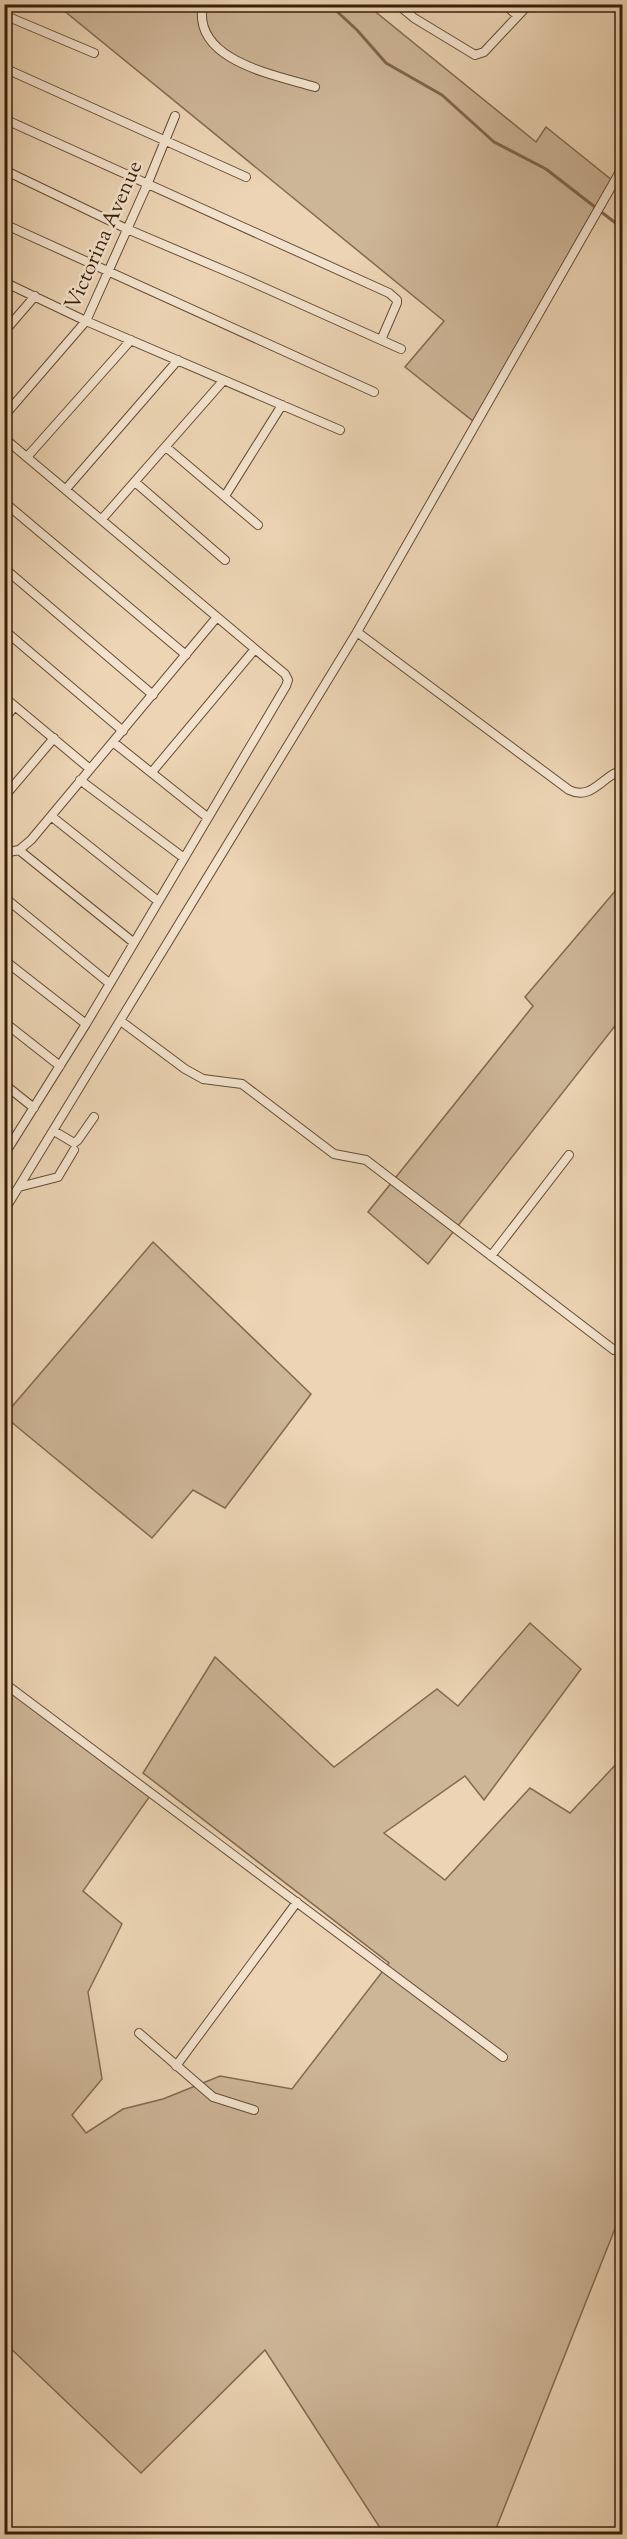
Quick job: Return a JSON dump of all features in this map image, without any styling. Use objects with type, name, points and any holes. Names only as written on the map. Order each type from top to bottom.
[{"type":"street","points":[[203,4],[201,16],[217,50],[241,65],[315,87]]},
{"type":"street","points":[[397,4],[414,18],[475,55],[484,52],[529,4]]},
{"type":"street","points":[[504,4],[518,16]]},
{"type":"street","points":[[4,15],[94,53]]},
{"type":"street","points":[[4,68],[246,177]]},
{"type":"street","name":"Victorina Avenue","points":[[4,416],[86,321],[175,116]]},
{"type":"street","points":[[4,119],[389,293],[397,300],[397,303],[381,340]]},
{"type":"street","points":[[4,1211],[122,1022],[357,632],[501,385],[622,168]]},
{"type":"street","points":[[4,170],[127,229],[247,280],[401,350]]},
{"type":"street","points":[[4,224],[374,392]]},
{"type":"street","points":[[4,282],[86,321],[340,430]]},
{"type":"street","points":[[4,332],[35,296]]},
{"type":"street","points":[[27,457],[131,340]]},
{"type":"street","points":[[66,489],[177,360]]},
{"type":"street","points":[[102,519],[223,381]]},
{"type":"street","points":[[225,496],[282,405]]},
{"type":"street","points":[[4,438],[255,649],[288,680],[86,1024],[6,1149]]},
{"type":"street","points":[[166,447],[258,525]]},
{"type":"street","points":[[135,482],[225,560]]},
{"type":"street","points":[[4,502],[186,656]]},
{"type":"street","points":[[4,568],[153,695]]},
{"type":"street","points":[[4,853],[19,850],[51,816],[217,617]]},
{"type":"street","points":[[4,630],[123,731]]},
{"type":"street","points":[[357,632],[569,790],[577,794],[586,793],[622,770]]},
{"type":"street","points":[[152,772],[255,649]]},
{"type":"street","points":[[4,697],[90,769]]},
{"type":"street","points":[[4,719],[15,706]]},
{"type":"street","points":[[4,797],[54,738]]},
{"type":"street","points":[[113,742],[207,817]]},
{"type":"street","points":[[80,780],[184,858]]},
{"type":"street","points":[[51,816],[158,901]]},
{"type":"street","points":[[19,850],[133,942]]},
{"type":"street","points":[[4,897],[109,983]]},
{"type":"street","points":[[4,960],[86,1024]]},
{"type":"street","points":[[4,1022],[60,1066]]},
{"type":"street","points":[[122,1022],[185,1069],[203,1079],[242,1084],[334,1154],[366,1160],[614,1350],[622,1352]]},
{"type":"street","points":[[4,1084],[34,1108]]},
{"type":"street","points":[[54,1131],[74,1143],[94,1117]]},
{"type":"street","points":[[19,1187],[58,1176],[74,1150]]},
{"type":"street","points":[[491,1256],[569,1155]]},
{"type":"street","points":[[4,1683],[503,2057]]},
{"type":"street","points":[[176,2066],[297,1902]]},
{"type":"street","points":[[139,2033],[213,2097],[255,2110]]},
{"type":"shaded area","points":[[57,5],[367,5],[536,142],[546,127],[613,181],[473,421],[405,367],[444,321]]},
{"type":"shaded area","points":[[622,883],[622,1017],[428,1264],[368,1212],[533,1006],[525,997]]},
{"type":"shaded area","points":[[153,1242],[311,1394],[225,1508],[193,1490],[152,1538],[4,1416]]},
{"type":"shaded area","points":[[530,1623],[581,1669],[484,1800],[465,1776],[384,1833],[445,1880],[530,1788],[570,1813],[622,1758],[622,2211],[497,2526],[508,2534],[384,2534],[265,2350],[141,2473],[5,2343],[4,1686],[150,1796],[83,1891],[122,1924],[88,1992],[102,2079],[72,2115],[86,2133],[123,2109],[163,2099],[220,2076],[292,2089],[389,1963],[143,1773],[215,1657],[334,1767],[437,1689],[458,1706]]},
{"type":"waterway","points":[[329,4],[357,30],[386,63],[442,95],[494,142],[546,169],[622,228]]}]
